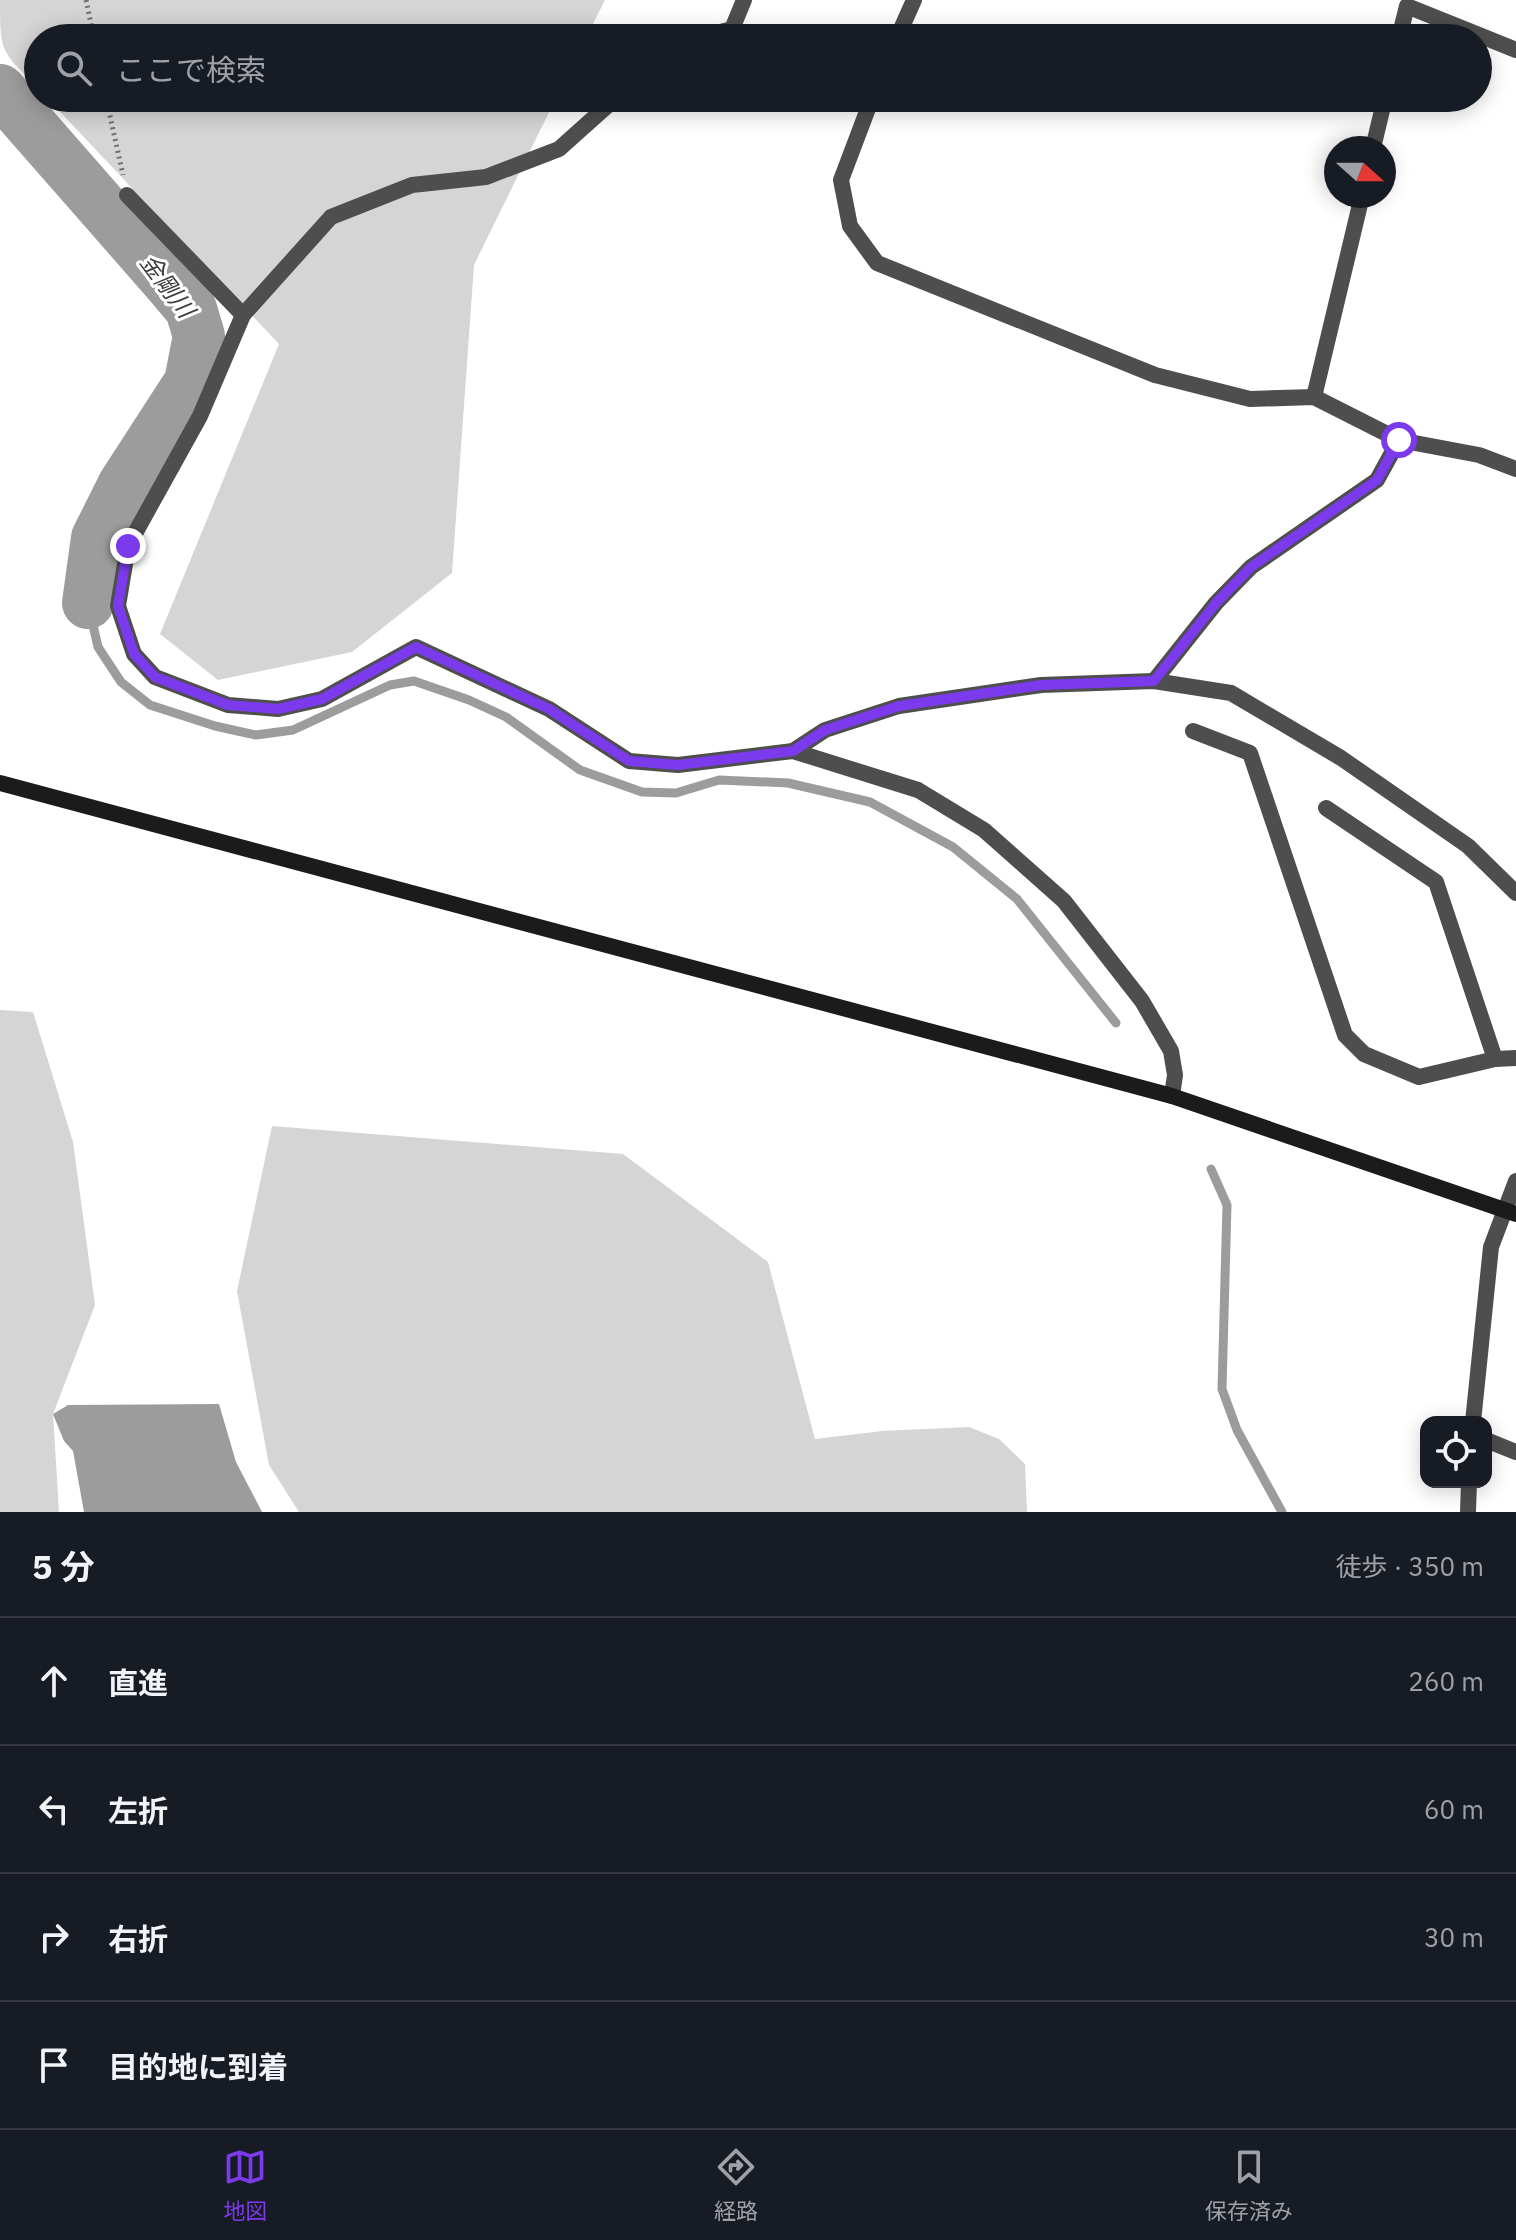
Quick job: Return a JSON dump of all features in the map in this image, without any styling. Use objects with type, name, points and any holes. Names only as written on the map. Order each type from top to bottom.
[{"type":"street","points":[[734,24],[744,0]]},
{"type":"street","points":[[903,24],[914,0]]},
{"type":"street","points":[[1402,24],[1407,6],[1452,24]]},
{"type":"street","points":[[1492,40],[1516,50]]},
{"type":"street","points":[[600,112],[559,149],[486,177],[412,185],[331,217],[243,315],[200,416],[128,546],[118,606],[134,654],[155,677],[228,705],[278,709],[322,699],[416,647],[549,709],[629,761],[678,765],[793,751],[918,790],[984,830],[1064,901],[1142,1001],[1171,1051],[1175,1075],[1172,1096]]},
{"type":"street","points":[[867,112],[841,180],[850,226],[877,263],[1155,375],[1250,399],[1314,397],[1399,440],[1479,455],[1516,469]]},
{"type":"street","points":[[1376,136],[1382,112]]},
{"type":"street","points":[[127,195],[243,315]]},
{"type":"street","points":[[1314,397],[1359,208]]},
{"type":"street","points":[[1154,681],[1216,603],[1251,567],[1377,480],[1399,440]]},
{"type":"street","points":[[793,751],[825,730],[899,706],[1041,685],[1154,681],[1231,693],[1341,758],[1468,846],[1516,893]]},
{"type":"street","points":[[1193,731],[1250,753],[1345,1035],[1364,1054],[1419,1077],[1495,1059],[1516,1058]]},
{"type":"street","points":[[0,783],[1172,1096],[1511,1212]]},
{"type":"street","points":[[1326,808],[1436,882],[1495,1059]]},
{"type":"street","points":[[1474,1416],[1491,1247],[1511,1212],[1516,1181]]},
{"type":"street","points":[[1492,1442],[1516,1452]]},
{"type":"street","points":[[1468,1512],[1469,1488]]},
{"type":"path","points":[[86,0],[91,24]]},
{"type":"path","points":[[109,112],[127,195]]},
{"type":"shaded area","points":[[0,0],[605,0],[593,24],[24,24],[24,74],[5,50]]},
{"type":"shaded area","points":[[60,112],[549,112],[474,265],[452,573],[352,652],[218,680],[160,634],[279,344]]},
{"type":"shaded area","points":[[0,1010],[33,1012],[73,1142],[95,1305],[53,1414],[59,1512],[0,1512]]},
{"type":"shaded area","points":[[272,1126],[623,1154],[768,1262],[815,1439],[882,1431],[969,1427],[999,1439],[1025,1464],[1027,1512],[299,1512],[269,1465],[237,1291]]},
{"type":"shaded area","points":[[219,1404],[236,1462],[262,1512],[84,1512],[73,1451],[64,1441],[53,1414],[68,1405]]},
{"type":"waterway","name":"金剛川","points":[[0,90],[191,309],[199,336],[190,382],[124,484],[97,538],[88,603]]},
{"type":"waterway","points":[[88,603],[98,647],[121,682],[150,705],[215,726],[256,735],[293,730],[390,685],[414,681],[506,717],[580,770],[642,792],[676,793],[719,780],[788,783],[870,802],[953,847],[1017,899],[1116,1023]]},
{"type":"waterway","points":[[1211,1169],[1227,1205],[1222,1389],[1237,1430],[1282,1512]]},
{"type":"route","points":[[128,546],[118,606],[134,654],[155,677],[228,705],[278,709],[322,699],[416,647],[549,709],[629,761],[678,765],[793,751],[825,730],[899,706],[1041,685],[1154,681],[1216,603],[1251,567],[1377,480],[1399,440]]}]
